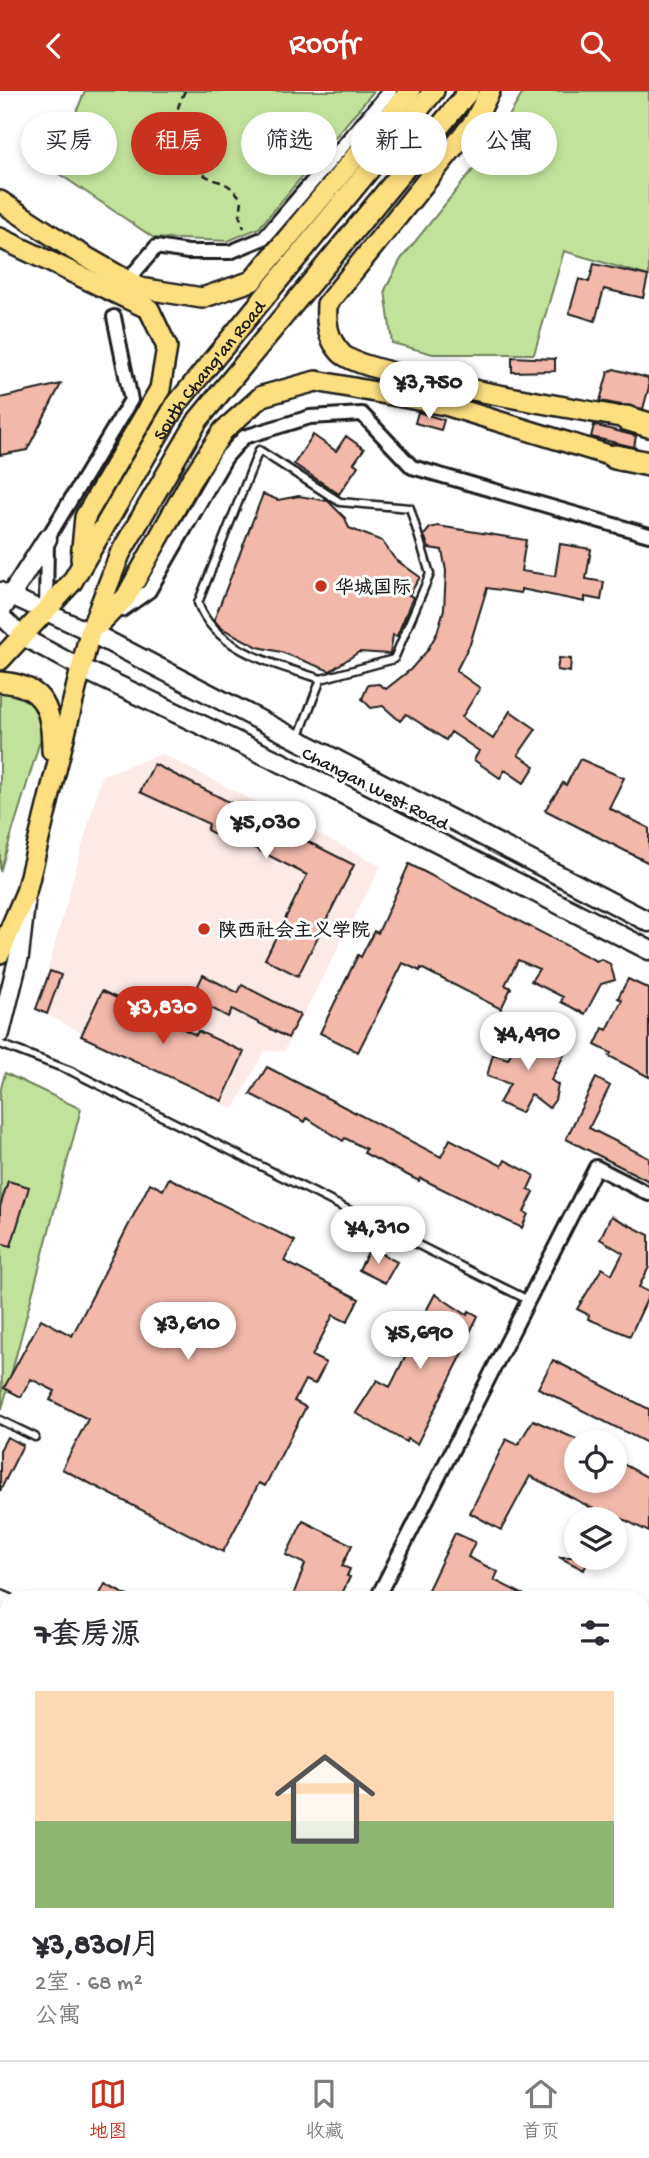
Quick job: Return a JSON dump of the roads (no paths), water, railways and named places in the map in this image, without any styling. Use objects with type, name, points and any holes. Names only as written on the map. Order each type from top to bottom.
[{"type":"highway","points":[[626,418],[649,425]]},
{"type":"highway","points":[[615,457],[649,464]]},
{"type":"main road","points":[[0,201],[74,250],[140,288],[202,298],[252,281],[410,91]]},
{"type":"main road","name":"South Chang'an Road","points":[[0,660],[47,610],[80,567],[175,406],[434,91]]},
{"type":"main road","points":[[0,1033],[19,957],[26,892],[52,783],[90,632],[120,554],[198,420],[470,91]]},
{"type":"main road","points":[[490,91],[474,122],[327,304],[326,329],[342,356],[383,372],[626,418]]},
{"type":"main road","points":[[0,238],[149,309],[167,347],[160,389],[85,517],[80,567]]},
{"type":"main road","points":[[90,632],[126,597],[191,480],[223,431],[262,396],[316,381],[445,405],[615,457]]},
{"type":"main road","points":[[0,614],[6,594],[47,539]]},
{"type":"main road","name":"Changan West Road","points":[[90,632],[649,922]]},
{"type":"main road","name":"Changan West Road","points":[[81,668],[284,764],[649,950]]},
{"type":"main road","points":[[0,682],[32,692],[49,710],[52,783]]},
{"type":"main road","points":[[0,953],[26,892]]},
{"type":"street","points":[[134,272],[156,247],[187,253],[230,252],[264,238],[390,91]]},
{"type":"street","points":[[47,610],[47,539],[131,400],[114,317]]},
{"type":"street","points":[[6,594],[47,610],[90,632],[149,591],[226,457],[244,437],[310,417],[365,408],[412,467],[649,535]]},
{"type":"street","points":[[0,614],[23,637],[81,668]]},
{"type":"street","points":[[381,1591],[596,1167],[649,1194]]},
{"type":"lane","points":[[259,450],[340,502],[410,508],[430,574],[394,659],[321,679],[257,659],[205,623],[198,603],[259,450]]},
{"type":"lane","points":[[298,740],[321,679]]},
{"type":"lane","points":[[0,1044],[71,1071],[530,1301]]},
{"type":"lane","points":[[0,1419],[36,1437]]},
{"type":"place","name":"华城国际","points":[[321,586]]},
{"type":"place","name":"陕西社会主义学院","points":[[204,929]]}]
